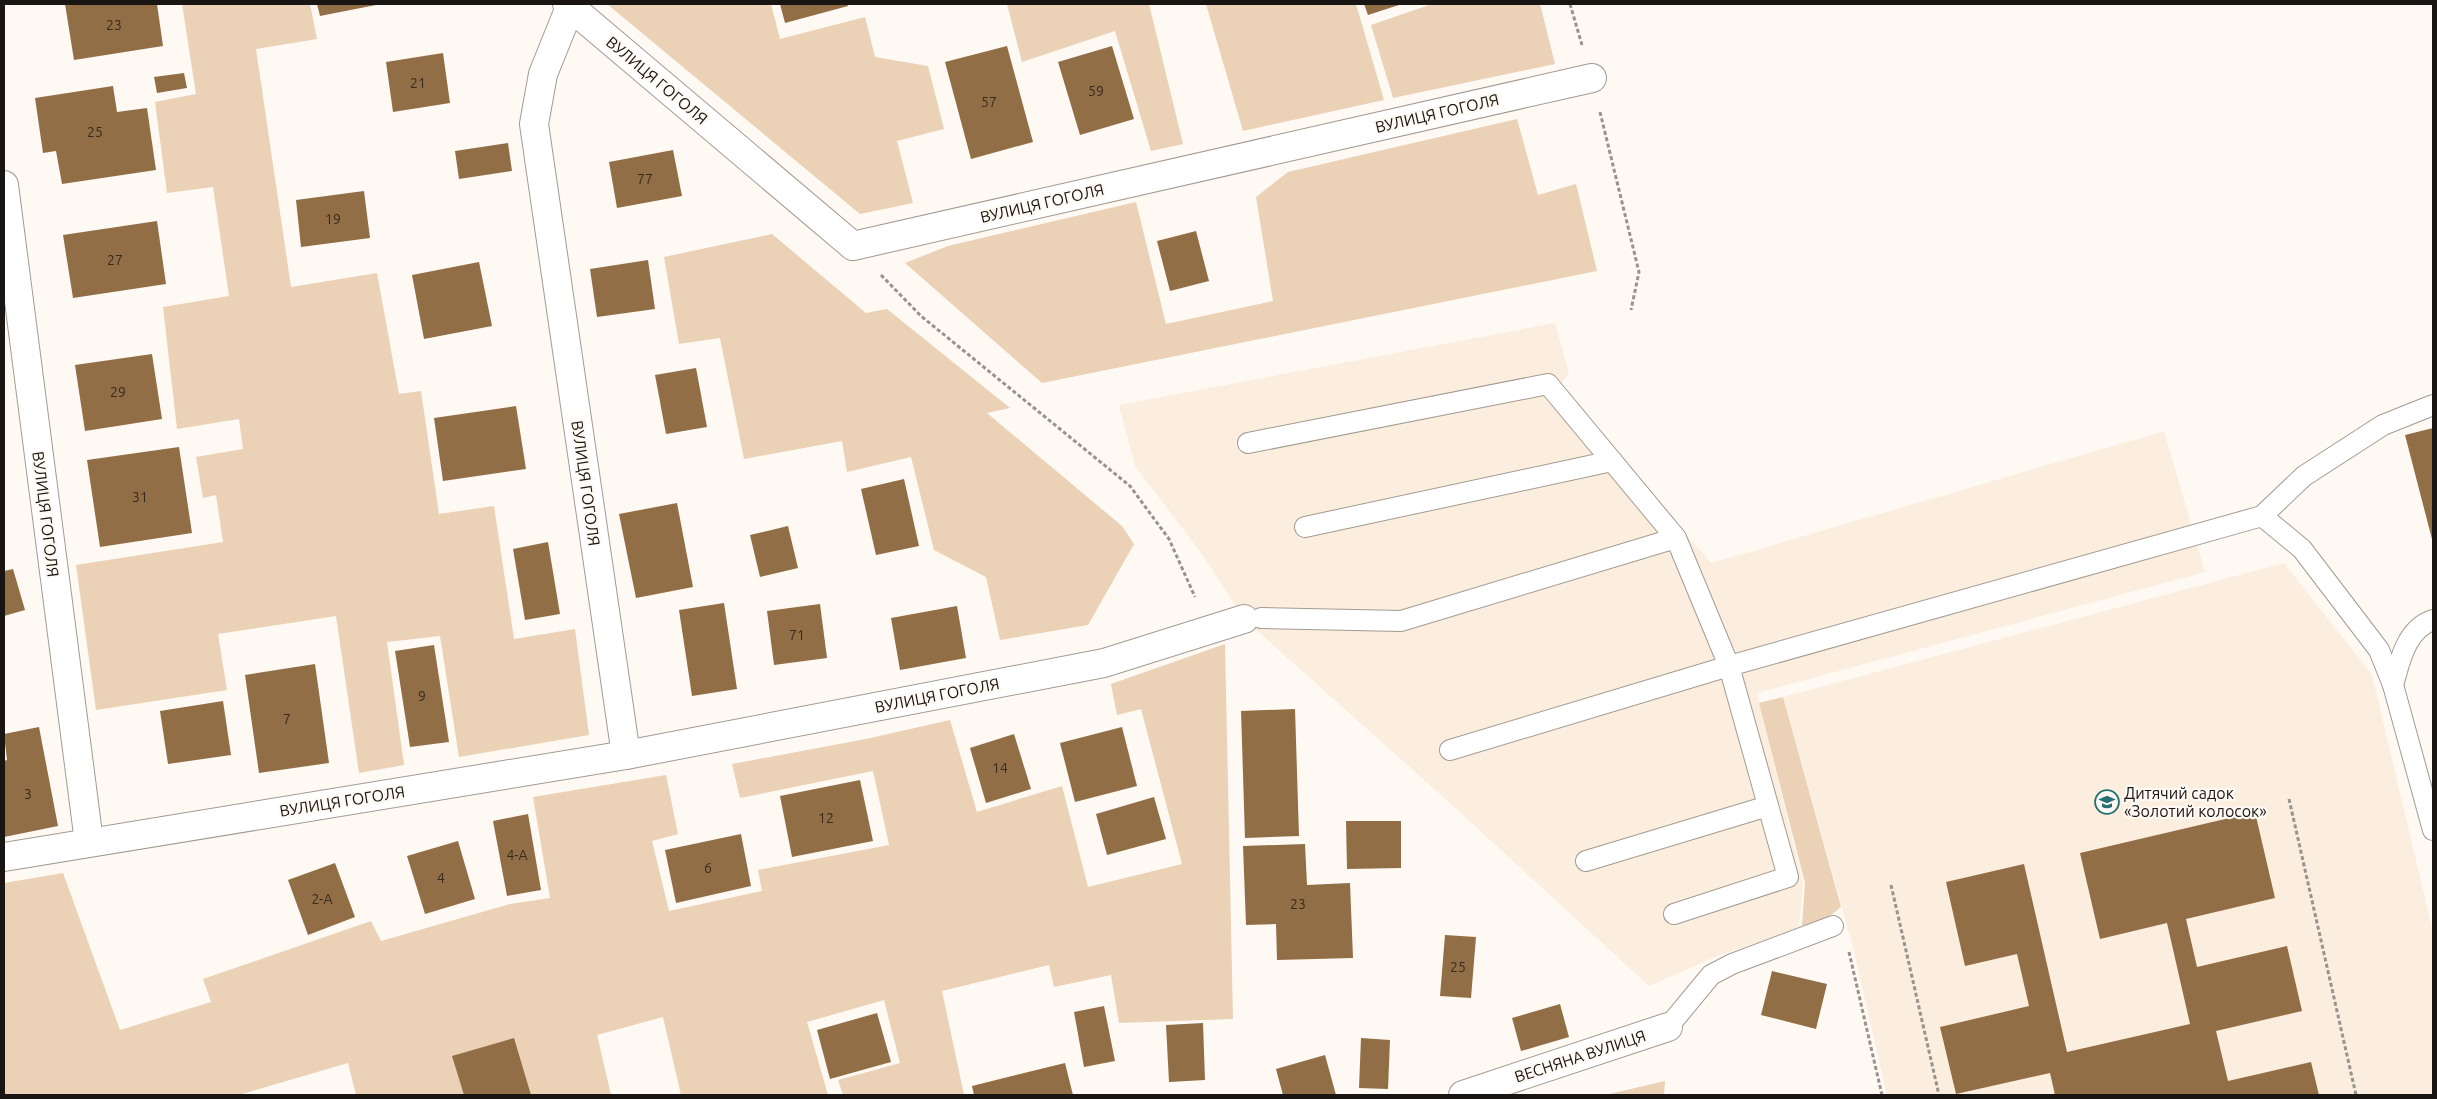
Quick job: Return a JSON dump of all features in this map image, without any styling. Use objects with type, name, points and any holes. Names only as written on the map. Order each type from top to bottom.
[{"type":"street","name":"ВУЛИЦЯ ГОГОЛЯ","points":[[626,755],[534,124],[543,74],[568,5],[853,246],[1592,78]]},
{"type":"street","name":"ВУЛИЦЯ ГОГОЛЯ","points":[[4,185],[89,842]]},
{"type":"street","name":"ВУЛИЦЯ ГОГОЛЯ","points":[[4,857],[626,755],[1104,663],[1252,619]]},
{"type":"street","name":"ВЕСНЯНА ВУЛИЦЯ","points":[[1463,1095],[1668,1027]]},
{"type":"lane","points":[[1248,443],[1548,384],[1676,538],[1729,666],[1788,877],[1674,914]]},
{"type":"lane","points":[[1450,750],[1729,666],[2262,516],[2304,476],[2383,425],[2433,405]]},
{"type":"lane","points":[[1305,527],[1612,461]]},
{"type":"lane","points":[[2262,516],[2302,549],[2379,650],[2393,685],[2433,830]]},
{"type":"lane","points":[[1252,619],[1401,621],[1676,538]]},
{"type":"lane","points":[[2393,685],[2403,649],[2424,623],[2433,620]]},
{"type":"lane","points":[[1586,861],[1768,806]]},
{"type":"lane","points":[[1668,1027],[1712,975],[1732,964],[1833,926]]},
{"type":"path","points":[[1570,4],[1592,78],[1639,272],[1631,310]]},
{"type":"path","points":[[853,246],[921,316],[1130,486],[1169,539],[1196,599]]},
{"type":"path","points":[[2289,799],[2356,1095]]},
{"type":"path","points":[[1891,885],[1940,1095]]},
{"type":"path","points":[[1833,926],[1847,942],[1882,1095]]},
{"type":"shaded area","points":[[182,4],[310,4],[317,39],[256,49],[291,287],[377,273],[399,394],[421,391],[439,514],[494,506],[514,639],[575,629],[589,735],[459,757],[440,636],[387,642],[404,765],[359,773],[336,616],[218,634],[227,690],[96,710],[76,565],[223,542],[216,495],[203,498],[196,457],[243,449],[239,419],[177,429],[163,307],[229,296],[213,187],[167,193],[155,102],[196,94]]},
{"type":"shaded area","points":[[607,4],[771,4],[780,39],[865,17],[875,57],[928,66],[944,129],[897,141],[913,203],[860,214]]},
{"type":"shaded area","points":[[1007,4],[1149,4],[1183,144],[1151,151],[1115,31],[1022,62]]},
{"type":"shaded area","points":[[1206,4],[1356,4],[1384,100],[1243,131]]},
{"type":"shaded area","points":[[1432,4],[1540,4],[1555,64],[1393,98],[1371,25]]},
{"type":"shaded area","points":[[1517,119],[1538,195],[1576,184],[1597,271],[1042,383],[905,263],[948,246],[1136,202],[1166,324],[1273,301],[1256,197],[1288,172]]},
{"type":"shaded area","points":[[772,234],[866,313],[887,309],[1010,408],[987,413],[1122,526],[1134,544],[1088,625],[1000,640],[986,577],[934,550],[911,457],[847,472],[842,441],[744,459],[720,338],[679,344],[664,257]]},
{"type":"shaded area","points":[[1555,323],[1569,373],[1558,388],[1711,563],[2164,431],[2205,572],[1757,693],[1803,883],[1799,928],[1715,957],[1649,986],[1452,805],[1244,619],[1202,554],[1135,466],[1119,405]]},
{"type":"shaded area","name":"Дитячий садок «Золотий колосок»","points":[[2284,563],[2372,675],[2433,932],[2433,1095],[1887,1095],[1852,943],[1783,697]]},
{"type":"shaded area","points":[[1225,644],[1233,1019],[1119,1023],[1111,975],[1054,987],[1049,965],[942,991],[964,1095],[843,1095],[838,1080],[900,1063],[884,1000],[807,1022],[828,1095],[681,1095],[663,1017],[597,1035],[611,1095],[356,1095],[348,1063],[239,1095],[4,1095],[4,883],[63,873],[120,1030],[211,1002],[203,979],[371,921],[381,941],[510,904],[550,898],[533,797],[666,775],[678,834],[652,841],[669,911],[762,891],[758,870],[889,845],[873,771],[740,798],[732,764],[866,739],[950,720],[977,812],[1062,786],[1088,887],[1182,864],[1141,709],[1117,715],[1111,684]]},
{"type":"shaded area","points":[[1783,697],[1841,907],[1827,918],[1802,926],[1805,883],[1759,703]]},
{"type":"shaded area","points":[[1665,1081],[1664,1095],[1605,1095]]},
{"type":"building","points":[[65,4],[157,4],[163,46],[74,60]]},
{"type":"building","points":[[317,4],[376,4],[376,5],[320,16]]},
{"type":"building","points":[[780,4],[847,4],[848,6],[785,23]]},
{"type":"building","points":[[1364,4],[1402,4],[1368,15]]},
{"type":"building","points":[[1007,46],[1033,142],[971,159],[945,62]]},
{"type":"building","points":[[1112,46],[1134,119],[1080,135],[1058,62]]},
{"type":"building","points":[[443,53],[450,103],[393,112],[386,62]]},
{"type":"building","points":[[184,73],[187,88],[157,93],[154,77]]},
{"type":"building","points":[[113,86],[117,112],[147,108],[156,170],[62,184],[56,151],[43,153],[35,98]]},
{"type":"building","points":[[508,143],[512,171],[459,179],[455,151]]},
{"type":"building","points":[[673,150],[682,196],[617,208],[609,162]]},
{"type":"building","points":[[364,191],[370,238],[301,247],[296,200]]},
{"type":"building","points":[[157,221],[166,284],[73,298],[63,235]]},
{"type":"building","points":[[1196,231],[1209,281],[1170,291],[1157,241]]},
{"type":"building","points":[[648,260],[655,309],[597,317],[590,269]]},
{"type":"building","points":[[479,262],[492,326],[424,339],[412,275]]},
{"type":"building","points":[[152,354],[162,419],[85,431],[75,365]]},
{"type":"building","points":[[696,368],[707,427],[666,434],[655,375]]},
{"type":"building","points":[[516,406],[526,469],[443,481],[434,418]]},
{"type":"building","points":[[2433,428],[2433,543],[2405,435]]},
{"type":"building","points":[[179,447],[192,533],[100,547],[87,460]]},
{"type":"building","points":[[904,479],[919,546],[876,555],[861,489]]},
{"type":"building","points":[[677,503],[693,587],[636,598],[619,514]]},
{"type":"building","points":[[788,526],[798,568],[760,577],[750,535]]},
{"type":"building","points":[[548,542],[560,614],[525,620],[513,549]]},
{"type":"building","points":[[13,569],[25,610],[4,616],[4,571]]},
{"type":"building","points":[[724,603],[737,689],[692,696],[679,610]]},
{"type":"building","points":[[820,604],[827,658],[774,665],[767,611]]},
{"type":"building","points":[[957,606],[966,658],[900,670],[891,618]]},
{"type":"building","points":[[434,645],[449,742],[410,747],[395,651]]},
{"type":"building","points":[[315,664],[329,763],[259,773],[245,675]]},
{"type":"building","points":[[223,701],[231,755],[168,764],[160,711]]},
{"type":"building","points":[[1295,709],[1299,836],[1245,838],[1241,711]]},
{"type":"building","points":[[39,727],[58,826],[4,837],[4,761],[7,760],[4,734]]},
{"type":"building","points":[[1122,727],[1137,786],[1075,802],[1060,743]]},
{"type":"building","points":[[1014,734],[1031,789],[986,803],[970,748]]},
{"type":"building","points":[[860,780],[873,841],[792,857],[780,796]]},
{"type":"building","points":[[1154,797],[1166,839],[1107,855],[1096,814]]},
{"type":"building","points":[[2255,812],[2275,898],[2186,919],[2197,967],[2287,946],[2302,1011],[2216,1031],[2228,1081],[2311,1062],[2319,1095],[2055,1095],[2050,1073],[1956,1094],[1940,1027],[2029,1006],[2017,954],[1965,966],[1946,882],[2024,864],[2067,1052],[2190,1024],[2167,923],[2100,939],[2080,853]]},
{"type":"building","points":[[528,814],[541,890],[507,896],[493,821]]},
{"type":"building","points":[[1346,821],[1401,821],[1401,868],[1347,869]]},
{"type":"building","points":[[741,834],[751,886],[676,903],[665,850]]},
{"type":"building","points":[[458,841],[475,899],[425,914],[407,856]]},
{"type":"building","points":[[1305,844],[1307,885],[1350,883],[1353,958],[1277,960],[1276,924],[1246,925],[1243,846]]},
{"type":"building","points":[[335,863],[355,917],[308,935],[288,880]]},
{"type":"building","points":[[1445,935],[1476,937],[1471,998],[1440,996]]},
{"type":"building","points":[[1772,971],[1827,984],[1816,1029],[1761,1015]]},
{"type":"building","points":[[1560,1004],[1569,1037],[1521,1051],[1512,1018]]},
{"type":"building","points":[[1104,1006],[1115,1061],[1084,1067],[1074,1012]]},
{"type":"building","points":[[877,1013],[891,1062],[830,1079],[817,1030]]},
{"type":"building","points":[[1203,1023],[1205,1080],[1169,1082],[1166,1025]]},
{"type":"building","points":[[514,1038],[531,1095],[464,1095],[452,1056]]},
{"type":"building","points":[[1361,1038],[1390,1040],[1388,1089],[1359,1088]]},
{"type":"building","points":[[1325,1055],[1336,1095],[1283,1095],[1276,1069]]},
{"type":"building","points":[[1065,1063],[1073,1095],[974,1095],[972,1086]]},
{"type":"place","name":"Дитячий садок «Золотий колосок»","points":[[2107,802]]}]
